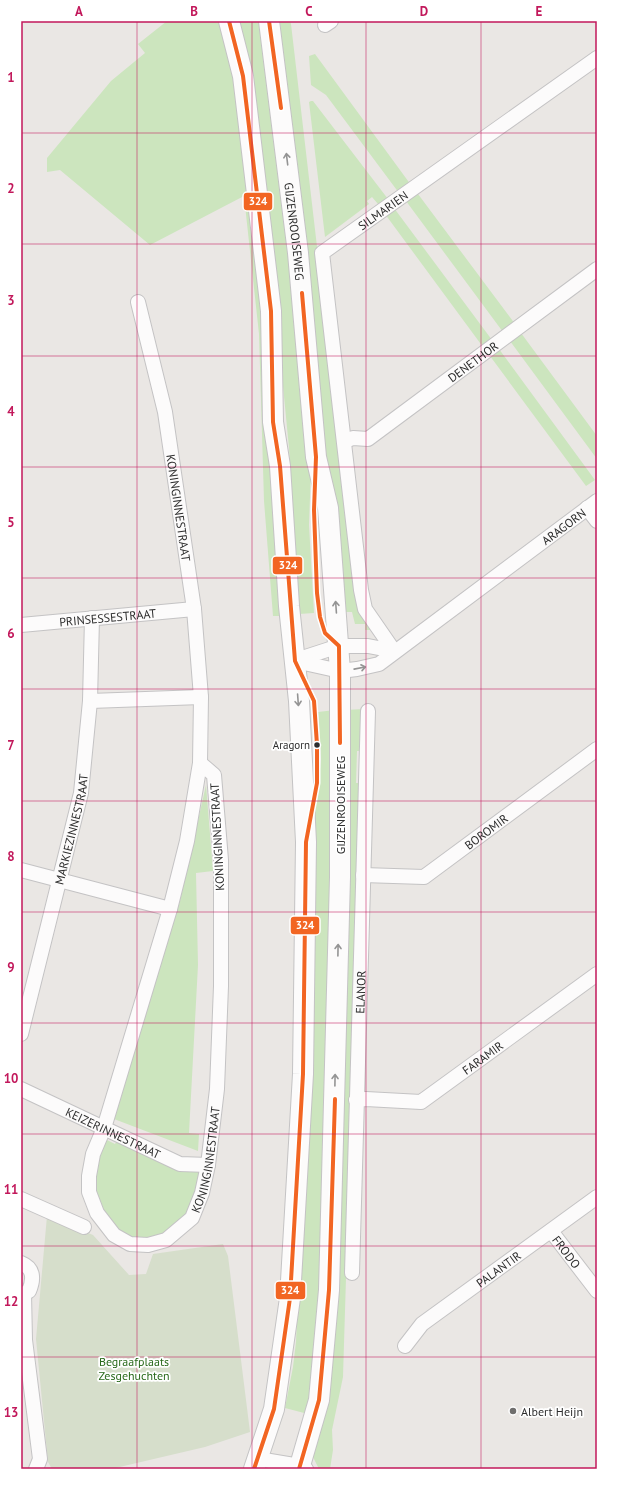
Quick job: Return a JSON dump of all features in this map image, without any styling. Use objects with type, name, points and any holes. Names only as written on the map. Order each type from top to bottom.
[{"type":"main road","points":[[230,21],[243,76],[271,311],[273,422],[280,466],[299,701],[306,842],[303,1074],[290,1298],[274,1409],[262,1466]]},
{"type":"main road","name":"GIJZENROOISEWEG","points":[[269,21],[298,253],[316,457],[328,508],[340,670],[340,877],[329,1290],[319,1400],[301,1468]]},
{"type":"street","name":"SILMARIEN","points":[[344,441],[322,253],[597,58]]},
{"type":"street","name":"DENETHOR","points":[[344,441],[354,438],[368,439],[597,269]]},
{"type":"street","name":"KONINGINNESTRAAT","points":[[138,302],[165,412],[194,609],[201,697],[200,763],[187,840],[170,909],[104,1128],[93,1154],[89,1176],[89,1192],[97,1213],[114,1235],[130,1244],[148,1245],[166,1240],[192,1218],[202,1193],[208,1165],[217,1089],[221,986],[221,860],[214,775],[200,763]]},
{"type":"street","points":[[344,441],[361,590],[365,609],[394,651]]},
{"type":"street","points":[[592,505],[597,521]]},
{"type":"street","name":"ARAGORN","points":[[295,661],[340,670],[357,669],[379,664],[394,651],[592,505]]},
{"type":"street","name":"PRINSESSESTRAAT","points":[[21,625],[194,609]]},
{"type":"street","name":"MARKIEZINNESTRAAT","points":[[21,1034],[81,794],[90,701],[92,618]]},
{"type":"street","points":[[295,661],[339,646],[368,646],[394,651]]},
{"type":"street","points":[[90,701],[201,697]]},
{"type":"street","name":"ELANOR","points":[[352,1273],[368,711]]},
{"type":"street","name":"BOROMIR","points":[[363,875],[424,877],[597,749]]},
{"type":"street","points":[[21,870],[60,882],[170,909]]},
{"type":"street","name":"FARAMIR","points":[[356,1100],[366,1099],[421,1102],[597,974]]},
{"type":"street","name":"KEIZERINNESTRAAT","points":[[21,1089],[180,1164],[208,1165]]},
{"type":"street","name":"PALANTIR","points":[[405,1346],[422,1324],[597,1197]]},
{"type":"street","points":[[21,1199],[84,1227]]},
{"type":"street","name":"FRODO","points":[[552,1231],[597,1291]]},
{"type":"street","points":[[21,1263],[27,1265],[33,1278],[29,1291],[23,1294],[25,1340],[40,1459],[36,1469]]},
{"type":"street","points":[[262,1466],[301,1468]]},
{"type":"green space","points":[[167,21],[224,21],[236,65],[267,322],[268,429],[280,616],[273,616],[264,501],[259,334],[244,196],[150,245],[60,170],[47,172],[47,158],[111,81],[145,53],[138,44]]},
{"type":"green space","points":[[235,21],[264,21],[312,442],[309,525],[314,613],[299,614],[289,448],[271,262]]},
{"type":"green space","points":[[280,21],[290,21],[291,24],[359,606],[374,630],[365,630],[365,624],[355,624],[352,612],[341,612],[287,129]]},
{"type":"green space","points":[[315,54],[411,185],[399,193],[326,95],[311,85],[309,56]]},
{"type":"green space","points":[[313,101],[388,199],[378,204],[372,197],[367,201],[369,204],[325,237],[309,102]]},
{"type":"green space","points":[[418,194],[515,324],[503,332],[406,201]]},
{"type":"green space","points":[[394,208],[492,340],[483,347],[385,214]]},
{"type":"green space","points":[[521,333],[597,436],[597,459],[510,341]]},
{"type":"green space","points":[[499,349],[595,480],[586,486],[490,356]]},
{"type":"green space","points":[[364,709],[362,751],[357,751],[356,783],[361,783],[343,1377],[332,1430],[333,1450],[330,1469],[319,1469],[313,1457],[345,710]]},
{"type":"green space","points":[[335,710],[320,1331],[308,1414],[285,1408],[296,1342],[305,1126],[308,842],[319,781],[321,759],[318,712]]},
{"type":"green space","points":[[206,785],[213,871],[196,873],[198,965],[189,1133],[199,1134],[198,1151],[114,1119],[180,901]]},
{"type":"green space","points":[[103,1138],[115,1144],[117,1141],[202,1172],[195,1199],[190,1209],[179,1221],[161,1235],[140,1239],[130,1236],[120,1231],[110,1221],[100,1206],[95,1193],[94,1185]]},
{"type":"green space","name":"Begraafplaats Zesgehuchten","points":[[47,1216],[93,1235],[129,1275],[146,1274],[153,1254],[223,1244],[228,1256],[250,1432],[205,1447],[111,1469],[52,1469],[48,1462],[36,1339]]},
{"type":"transit line","name":"324","points":[[229,21],[243,76],[271,311],[273,422],[280,466],[295,661],[314,701],[317,745],[317,783],[306,842],[303,1074],[290,1298],[274,1409],[254,1469]]},
{"type":"transit line","name":"324","points":[[269,21],[281,108]]},
{"type":"transit line","name":"324","points":[[302,293],[316,457],[314,510],[317,593],[320,617],[325,633],[339,646],[340,743]]},
{"type":"transit line","name":"324","points":[[299,1469],[319,1400],[329,1290],[335,1099]]},
{"type":"place","name":"Aragorn","points":[[317,745]]},
{"type":"place","name":"Albert Heijn","points":[[513,1411]]}]
